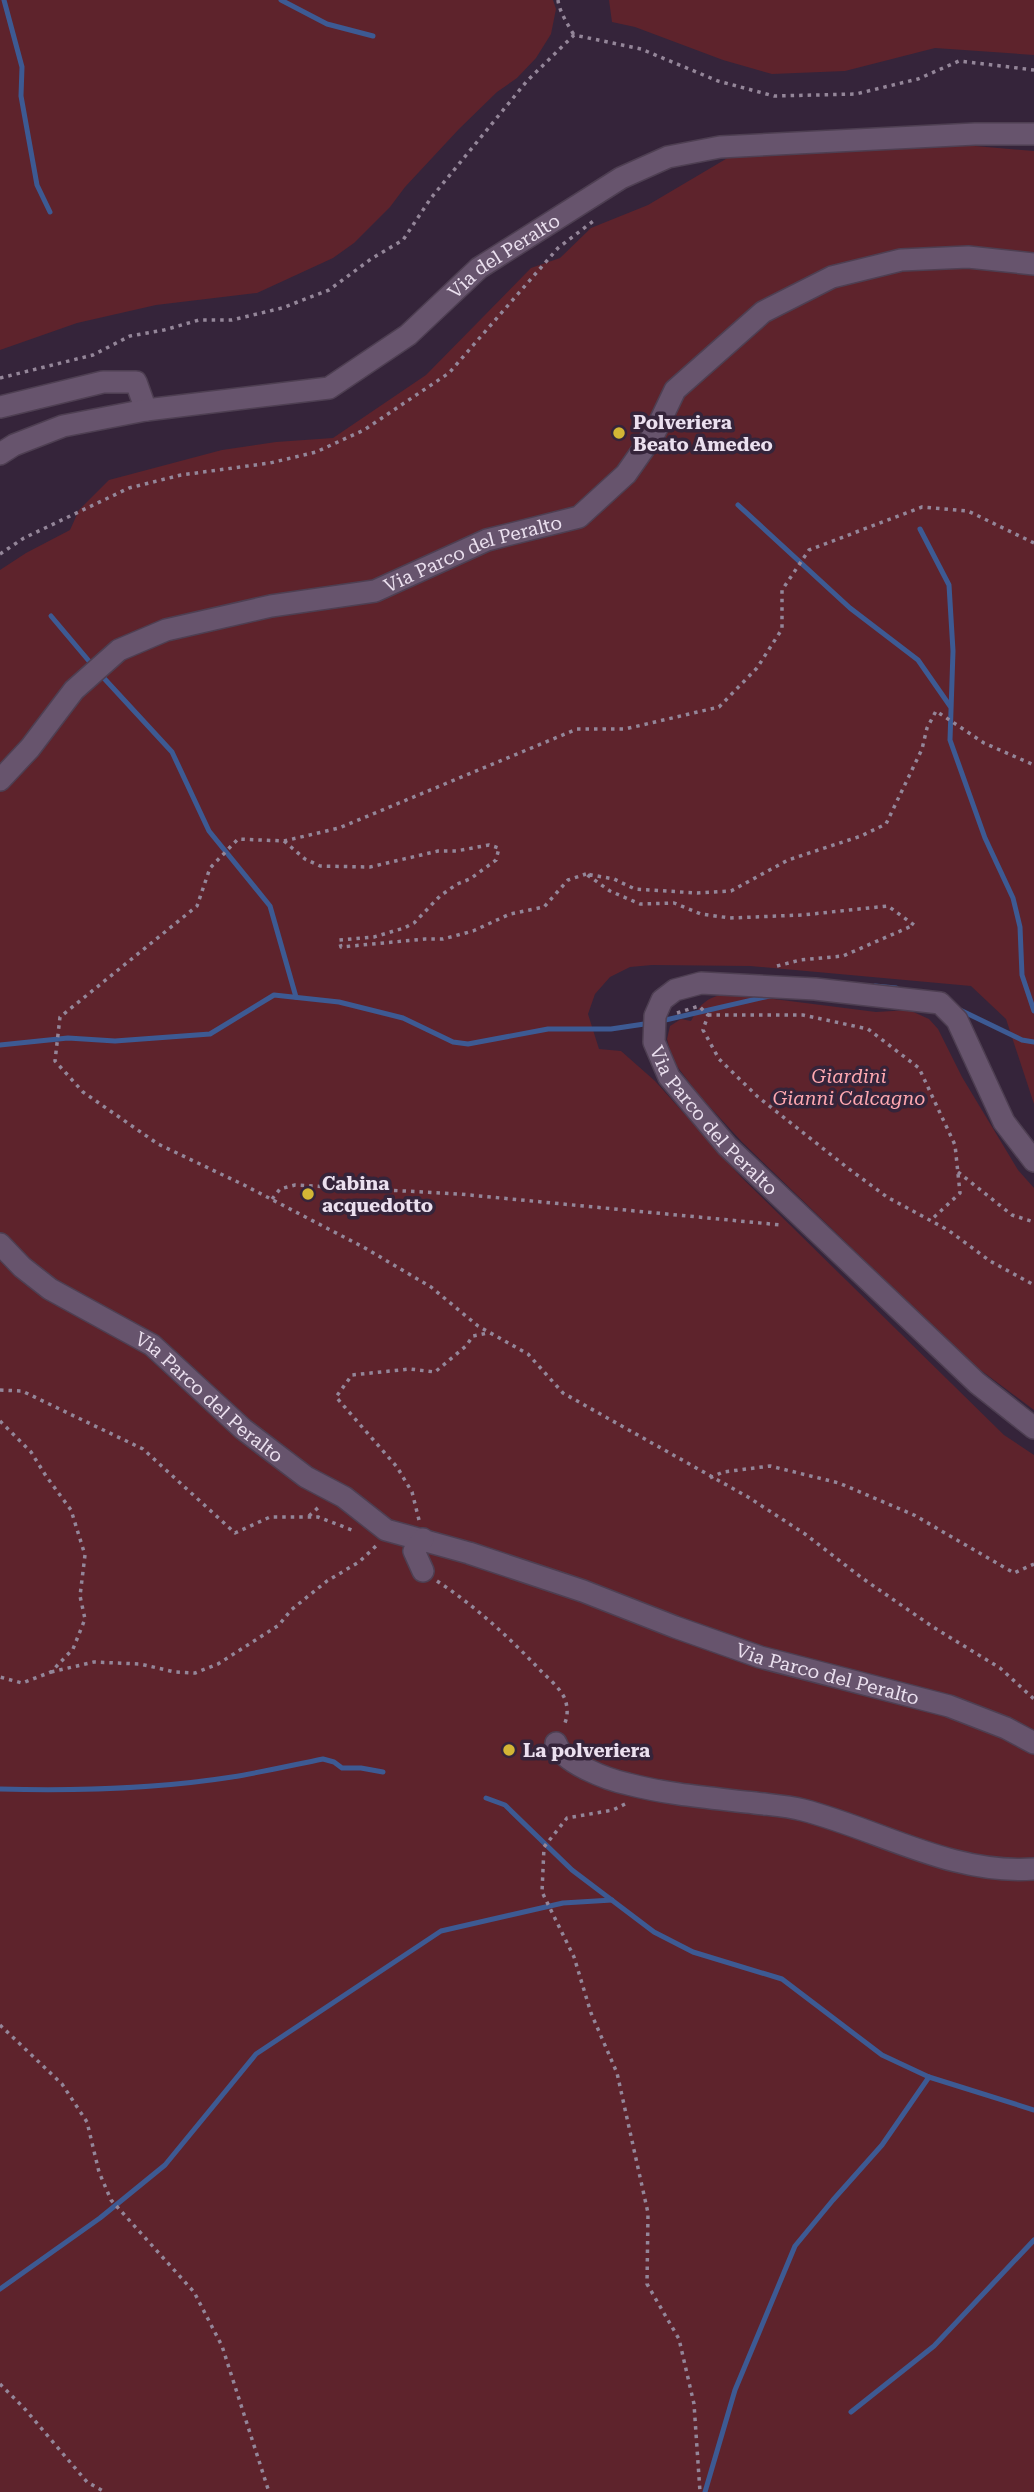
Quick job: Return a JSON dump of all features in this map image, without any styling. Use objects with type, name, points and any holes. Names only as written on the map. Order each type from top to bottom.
[{"type":"street","name":"Via del Peralto","points":[[0,454],[14,445],[63,426],[146,411],[329,388],[408,335],[480,268],[621,178],[668,157],[720,147],[975,134],[1034,134]]},
{"type":"street","name":"Via Parco del Peralto","points":[[0,780],[30,748],[74,690],[119,650],[166,630],[258,608],[375,591],[486,540],[579,517],[626,474],[654,434],[675,390],[763,312],[832,276],[901,260],[968,257],[1034,264]]},
{"type":"street","points":[[0,407],[103,382],[136,382],[146,411]]},
{"type":"street","name":"Via Parco del Peralto","points":[[1034,1161],[1004,1122],[957,1020],[940,1003],[815,989],[701,983],[675,989],[662,1000],[655,1016],[654,1042],[669,1077],[727,1146],[977,1383],[1034,1428]]},
{"type":"street","name":"Via Parco del Peralto","points":[[0,1244],[22,1267],[50,1289],[152,1345],[243,1429],[306,1477],[344,1497],[386,1530],[423,1539],[583,1591],[675,1628],[760,1657],[948,1706],[1006,1728],[1034,1744]]},
{"type":"street","points":[[423,1539],[414,1551],[423,1572]]},
{"type":"street","points":[[556,1744],[566,1757],[606,1779],[654,1791],[800,1809],[872,1822],[902,1846],[978,1868],[1008,1871],[1034,1869]]},
{"type":"path","points":[[558,0],[560,11],[570,23],[574,35]]},
{"type":"path","points":[[574,35],[641,50],[718,80],[774,96],[856,94],[918,79],[958,61],[1034,70]]},
{"type":"path","points":[[0,378],[93,355],[130,336],[199,320],[232,320],[282,308],[329,290],[371,259],[403,240],[430,198],[527,81],[574,35]]},
{"type":"path","points":[[0,554],[24,538],[129,488],[181,475],[270,463],[316,452],[364,430],[449,373],[558,248],[589,224]]},
{"type":"path","points":[[1034,543],[968,511],[922,507],[810,550],[782,590],[782,629],[757,668],[719,707],[625,729],[577,729],[339,828],[284,841],[237,839],[210,867],[197,906],[60,1017],[55,1061],[83,1092],[158,1144],[272,1199],[365,1248],[431,1287],[488,1333],[528,1354],[563,1394],[748,1497],[933,1627],[1000,1668],[1034,1699]]},
{"type":"path","points":[[284,841],[304,859],[320,866],[370,867],[439,851],[489,845],[499,848],[496,860],[440,896],[414,923],[374,937],[339,940],[341,947],[443,939],[473,931],[510,914],[544,907],[568,880],[586,874],[614,879],[635,889],[697,893],[731,891],[788,860],[861,836],[886,824],[922,749],[927,728],[936,711],[984,743],[1034,765]]},
{"type":"path","points":[[586,874],[610,891],[640,904],[674,904],[701,914],[758,918],[888,906],[914,925],[843,956],[800,960],[769,968]]},
{"type":"path","points":[[655,1016],[699,1006],[708,1015],[803,1015],[868,1029],[919,1068],[955,1145],[960,1193],[931,1220]]},
{"type":"path","points":[[708,1015],[704,1030],[719,1059],[758,1097],[887,1197],[931,1220],[990,1261],[1034,1285]]},
{"type":"path","points":[[958,1172],[1012,1214],[1034,1222]]},
{"type":"path","points":[[272,1199],[280,1189],[295,1185],[459,1194],[816,1229]]},
{"type":"path","points":[[423,1539],[412,1492],[397,1466],[336,1397],[352,1375],[410,1369],[435,1372],[467,1346],[473,1336],[488,1333]]},
{"type":"path","points":[[0,1390],[22,1391],[143,1449],[235,1533],[270,1517],[307,1517]]},
{"type":"path","points":[[0,1420],[31,1452],[71,1510],[85,1555],[80,1596],[85,1619],[73,1648],[51,1672]]},
{"type":"path","points":[[710,1478],[723,1472],[770,1466],[839,1483],[914,1515],[1014,1573],[1034,1564]]},
{"type":"path","points":[[0,1677],[22,1683],[51,1672],[94,1662],[140,1664],[175,1672],[195,1673],[218,1664],[279,1625],[291,1610],[327,1581],[359,1562],[381,1542]]},
{"type":"path","points":[[423,1572],[461,1596],[518,1646],[560,1691],[566,1702],[568,1717],[556,1744]]},
{"type":"path","points":[[654,1791],[612,1810],[567,1818],[544,1847],[542,1892],[574,1957],[592,2013],[617,2073],[648,2213],[647,2284],[679,2339],[694,2404],[700,2492]]},
{"type":"path","points":[[0,2025],[62,2084],[87,2122],[99,2172],[111,2200],[194,2292],[222,2346],[269,2492]]},
{"type":"path","points":[[0,2384],[87,2482],[105,2492]]},
{"type":"green space","points":[[0,0],[553,0],[556,9],[551,34],[536,58],[459,129],[354,243],[333,258],[257,293],[156,305],[77,323],[0,350]]},
{"type":"green space","points":[[609,0],[1034,0],[1034,55],[935,48],[845,71],[772,74],[723,60],[635,27],[612,22]]},
{"type":"green space","points":[[952,144],[1034,151],[1034,1104],[1006,1019],[971,986],[750,966],[652,965],[630,967],[610,977],[595,994],[588,1014],[599,1049],[621,1051],[655,1081],[741,1177],[1004,1435],[1034,1455],[1034,2492],[0,2492],[0,570],[70,530],[79,510],[109,480],[222,450],[276,442],[333,438],[426,375],[531,268],[560,258],[591,228],[648,205],[736,153]]},
{"type":"green space","name":"Giardini Gianni Calcagno","points":[[727,993],[876,1012],[909,1010],[929,1019],[938,1029],[962,1077],[1018,1170],[1034,1188],[1034,1410],[971,1363],[742,1142],[698,1094],[673,1061],[667,1039],[670,1026],[681,1019],[691,1021],[705,1002]]},
{"type":"waterway","points":[[4,0],[22,67],[21,96],[37,185],[50,212]]},
{"type":"waterway","points":[[281,0],[327,24],[373,36]]},
{"type":"waterway","points":[[738,505],[850,608],[918,660],[950,706]]},
{"type":"waterway","points":[[920,529],[949,585],[953,651],[950,740],[985,838],[1013,898],[1020,927],[1022,975],[1034,1011]]},
{"type":"waterway","points":[[51,616],[94,667]]},
{"type":"waterway","points":[[101,675],[172,752],[209,831],[270,906],[296,997]]},
{"type":"waterway","points":[[875,986],[896,988]]},
{"type":"waterway","points":[[0,1045],[68,1038],[115,1041],[210,1034],[274,995],[339,1002],[403,1018],[453,1042],[468,1044],[548,1029],[611,1029],[651,1023]]},
{"type":"waterway","points":[[661,1021],[774,995]]},
{"type":"waterway","points":[[958,1009],[1022,1040],[1034,1042]]},
{"type":"waterway","points":[[0,1789],[145,1787],[244,1775],[323,1759],[342,1768],[383,1772]]},
{"type":"waterway","points":[[486,1798],[505,1805],[572,1870],[654,1932],[693,1952],[782,1979],[882,2055],[929,2077],[1034,2110]]},
{"type":"waterway","points":[[0,2289],[100,2218],[165,2165],[256,2054],[441,1931],[563,1903],[612,1900]]},
{"type":"waterway","points":[[705,2492],[735,2390],[795,2246],[882,2145],[929,2077]]},
{"type":"waterway","points":[[851,2412],[934,2346],[1034,2240]]},
{"type":"place","name":"Polveriera Beato Amedeo","points":[[619,433]]},
{"type":"place","name":"Cabina acquedotto","points":[[308,1194]]},
{"type":"place","name":"La polveriera","points":[[509,1750]]}]
